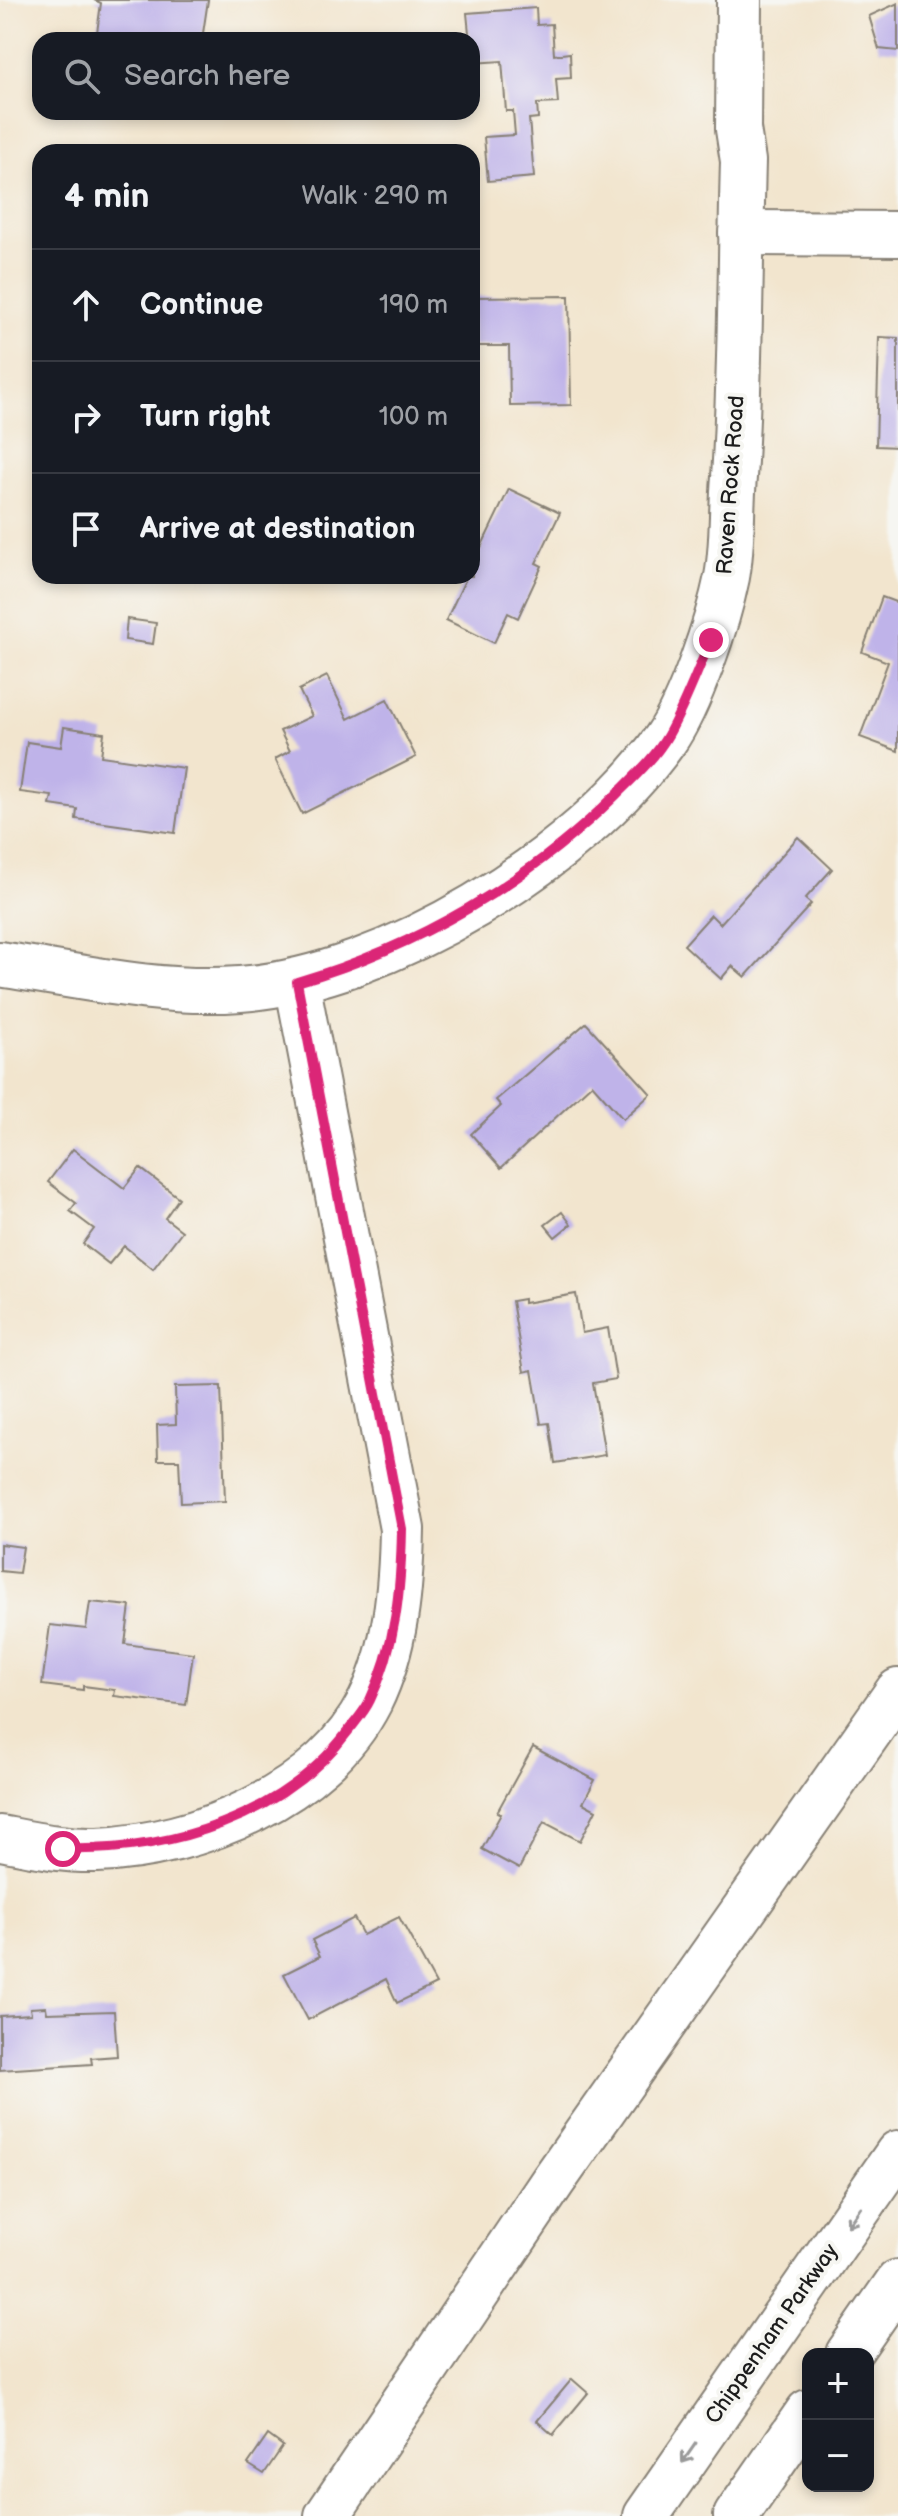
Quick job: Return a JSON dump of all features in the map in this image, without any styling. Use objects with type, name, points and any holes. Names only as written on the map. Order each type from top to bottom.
[{"type":"main road","name":"Raven Rock Road","points":[[0,964],[151,986],[238,989],[297,982],[348,967],[402,943],[481,901],[541,862],[573,837],[644,766],[668,736],[711,640],[727,575],[737,425],[743,161],[738,129],[739,0]]},
{"type":"main road","points":[[741,233],[898,234]]},
{"type":"main road","points":[[0,1838],[63,1849],[95,1850],[137,1847],[218,1825],[289,1789],[333,1751],[369,1704],[381,1673],[401,1585],[402,1529],[297,982]]},
{"type":"main road","points":[[327,2516],[553,2181],[898,1691]]},
{"type":"main road","name":"Chippenham Parkway","points":[[646,2516],[898,2153]]},
{"type":"main road","points":[[852,2348],[898,2282]]},
{"type":"main road","points":[[736,2516],[802,2420]]},
{"type":"building","points":[[94,0],[208,0],[203,32],[97,32],[101,3]]},
{"type":"building","points":[[898,3],[898,51],[879,49],[869,16]]},
{"type":"building","points":[[536,8],[537,25],[552,24],[554,55],[570,53],[571,78],[556,79],[558,103],[537,104],[538,118],[529,119],[534,177],[488,181],[484,137],[515,135],[513,111],[506,111],[502,61],[480,62],[480,32],[469,32],[467,13]]},
{"type":"building","points":[[569,296],[571,405],[510,406],[509,346],[480,346],[480,297]]},
{"type":"building","points":[[879,337],[898,338],[898,447],[876,446]]},
{"type":"building","points":[[509,489],[560,513],[536,563],[542,566],[518,618],[508,613],[494,643],[446,620],[463,584],[480,584],[480,549]]},
{"type":"building","points":[[882,597],[898,603],[898,751],[860,737],[888,662],[862,652]]},
{"type":"building","points":[[127,619],[156,623],[153,644],[125,640]]},
{"type":"building","points":[[327,676],[348,719],[387,699],[416,757],[302,814],[275,759],[290,751],[280,731],[312,716],[299,690]]},
{"type":"building","points":[[64,727],[104,733],[101,756],[184,768],[175,833],[76,819],[77,809],[50,805],[52,796],[20,792],[27,742],[61,747]]},
{"type":"building","points":[[798,837],[832,869],[805,899],[811,904],[745,977],[732,966],[721,979],[684,945],[711,915],[720,924]]},
{"type":"building","points":[[586,1023],[651,1094],[623,1119],[592,1084],[501,1168],[471,1134],[501,1106],[496,1100]]},
{"type":"building","points":[[73,1149],[124,1188],[140,1168],[179,1198],[165,1218],[182,1231],[153,1269],[124,1246],[109,1264],[83,1244],[94,1229],[70,1211],[76,1203],[48,1182]]},
{"type":"building","points":[[562,1212],[571,1224],[555,1237],[545,1225]]},
{"type":"building","points":[[576,1294],[582,1333],[608,1328],[616,1379],[593,1383],[605,1455],[555,1463],[549,1423],[541,1424],[532,1370],[524,1372],[512,1301],[524,1299],[524,1303]]},
{"type":"building","points":[[221,1386],[225,1501],[181,1503],[179,1460],[158,1460],[157,1425],[176,1424],[175,1387]]},
{"type":"building","points":[[0,1544],[23,1547],[19,1573],[0,1571]]},
{"type":"building","points":[[90,1602],[130,1606],[125,1644],[193,1653],[186,1705],[114,1696],[115,1690],[42,1685],[50,1625],[86,1629]]},
{"type":"building","points":[[533,1747],[595,1780],[583,1803],[596,1810],[580,1841],[544,1822],[519,1869],[482,1849],[501,1814],[497,1812]]},
{"type":"building","points":[[399,1917],[436,1984],[397,2003],[386,1979],[308,2020],[284,1974],[320,1956],[312,1940],[354,1918],[363,1935]]},
{"type":"building","points":[[46,2007],[47,2013],[114,2011],[117,2056],[91,2058],[92,2064],[0,2070],[0,2016],[31,2014],[30,2008]]},
{"type":"building","points":[[572,2379],[588,2393],[553,2435],[537,2421]]},
{"type":"building","points":[[268,2435],[283,2446],[264,2474],[248,2464]]},
{"type":"route","points":[[63,1849],[137,1847],[179,1838],[260,1806],[289,1789],[333,1751],[369,1704],[381,1673],[401,1585],[402,1529],[297,982],[348,967],[402,943],[481,901],[573,837],[644,766],[668,736],[711,640]]}]
